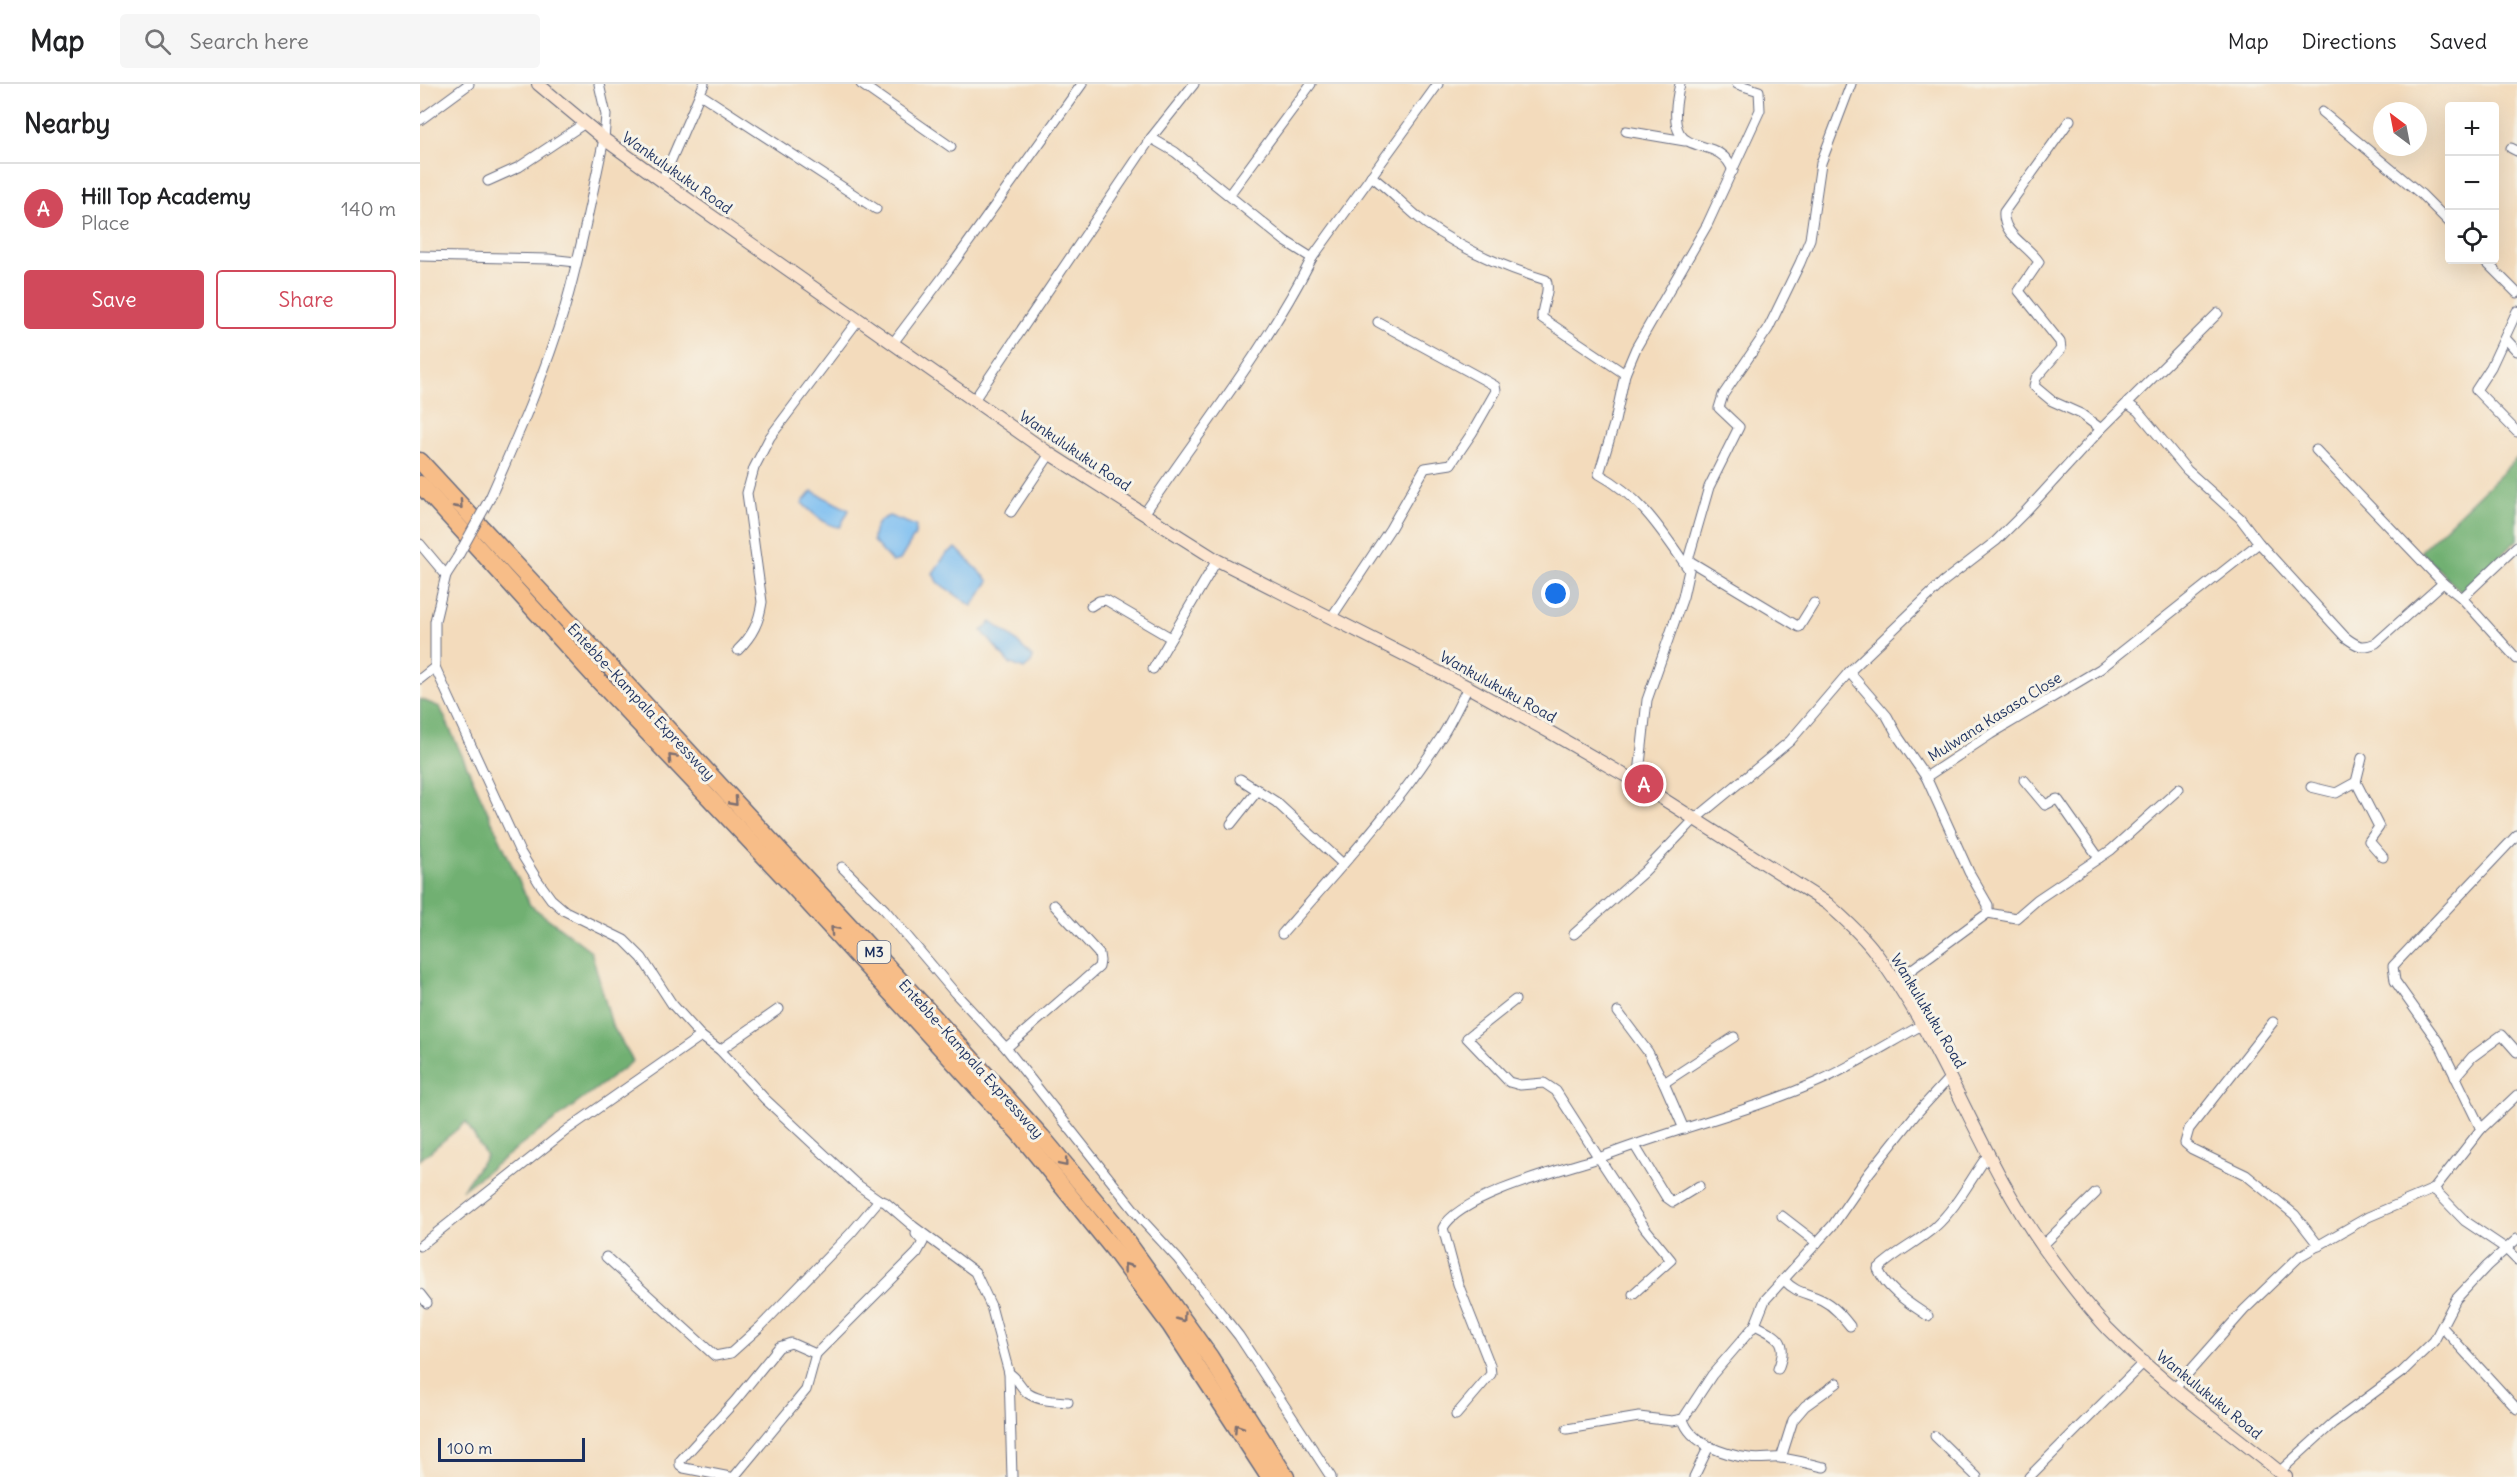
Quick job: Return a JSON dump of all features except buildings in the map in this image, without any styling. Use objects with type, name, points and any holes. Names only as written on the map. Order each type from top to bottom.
[{"type":"highway","name":"Entebbe–Kampala Expressway","points":[[420,461],[1042,1137],[1113,1222],[1210,1357],[1286,1477]]},
{"type":"highway","name":"Entebbe–Kampala Expressway","points":[[420,484],[599,681],[803,897],[1018,1132],[1114,1250],[1170,1325],[1269,1477]]},
{"type":"main road","name":"Wankulukuku Road","points":[[538,84],[604,139],[662,181],[1050,454],[1144,514],[1217,560],[1468,687],[1638,783],[1827,904],[1855,928],[1896,981],[1950,1077],[1988,1155],[2042,1246],[2108,1329],[2175,1388],[2282,1474]]},
{"type":"street","points":[[420,120],[470,84]]},
{"type":"street","points":[[599,84],[606,115],[604,139],[565,305],[545,367],[514,449],[490,498],[446,574],[435,621],[435,667],[519,850],[551,899],[584,922],[624,940],[642,958],[672,1004],[701,1036],[720,1050],[765,1100],[855,1183],[885,1202],[975,1272],[991,1306],[1008,1373],[1012,1477]]},
{"type":"street","points":[[662,181],[704,84]]},
{"type":"street","points":[[861,84],[951,147]]},
{"type":"street","points":[[893,343],[956,261],[1082,84]]},
{"type":"street","points":[[974,400],[1151,138],[1194,84]]},
{"type":"street","points":[[1229,195],[1311,84]]},
{"type":"street","points":[[1144,514],[1223,400],[1299,283],[1312,258],[1438,84]]},
{"type":"street","points":[[1680,84],[1674,120],[1678,132],[1685,141]]},
{"type":"street","points":[[1689,570],[1654,520],[1622,486],[1599,474],[1624,374],[1636,348],[1694,250],[1733,171],[1761,104],[1759,91],[1737,84]]},
{"type":"street","points":[[1638,783],[1647,700],[1683,597],[1689,570],[1688,560],[1709,487],[1739,427],[1719,408],[1723,395],[1768,329],[1810,239],[1821,163],[1851,84]]},
{"type":"street","points":[[700,94],[876,209]]},
{"type":"street","points":[[2322,112],[2421,194],[2445,218]]},
{"type":"street","points":[[2070,120],[2004,212],[2003,220],[2007,228],[2039,262],[2019,291],[2060,342],[2061,349],[2036,378],[2034,386],[2052,401],[2080,414],[2101,429]]},
{"type":"street","points":[[488,181],[519,167],[585,123]]},
{"type":"street","points":[[1626,131],[1685,141],[1722,154],[1730,163],[1733,171]]},
{"type":"street","points":[[1151,138],[1175,152],[1285,241],[1312,258]]},
{"type":"street","points":[[1371,176],[1424,222],[1458,243],[1507,268],[1546,280],[1548,286],[1542,318],[1624,374]]},
{"type":"street","points":[[420,256],[549,258],[576,262]]},
{"type":"street","points":[[2488,264],[2517,293]]},
{"type":"street","points":[[2517,311],[2476,390],[2517,432]]},
{"type":"street","points":[[1574,934],[1644,872],[1695,820],[1790,741],[1849,672],[1944,581],[1996,541],[2101,429],[2218,313]]},
{"type":"street","points":[[738,650],[753,633],[760,619],[762,602],[747,494],[754,468],[770,437],[859,319]]},
{"type":"street","points":[[1331,618],[1390,529],[1425,468],[1451,464],[1496,392],[1495,386],[1378,322]]},
{"type":"street","points":[[2505,338],[2517,351]]},
{"type":"street","points":[[2128,404],[2138,411],[2187,470],[2240,518],[2259,543],[2345,637],[2356,645],[2365,648],[2376,643],[2443,582]]},
{"type":"street","points":[[2316,450],[2443,582],[2462,598],[2517,659]]},
{"type":"street","points":[[1011,512],[1050,454]]},
{"type":"street","name":"Mulwana Kasasa Close","points":[[1988,913],[1988,905],[1969,872],[1926,777],[1991,734],[2100,669],[2259,543]]},
{"type":"street","points":[[420,544],[446,574]]},
{"type":"street","points":[[2462,598],[2517,546]]},
{"type":"street","points":[[1153,669],[1217,560]]},
{"type":"street","points":[[1688,560],[1799,627],[1814,603]]},
{"type":"street","points":[[1091,606],[1106,600],[1171,638]]},
{"type":"street","points":[[420,678],[435,667]]},
{"type":"street","points":[[1849,672],[1887,716],[1926,777]]},
{"type":"street","points":[[1282,933],[1343,864],[1410,782],[1443,735],[1468,687]]},
{"type":"street","points":[[2362,758],[2356,782],[2379,827],[2369,841],[2383,857]]},
{"type":"street","points":[[1240,778],[1276,802],[1343,864]]},
{"type":"street","points":[[2024,780],[2045,805],[2057,799],[2059,801],[2099,858]]},
{"type":"street","points":[[2312,787],[2336,793],[2356,782]]},
{"type":"street","points":[[1896,981],[1988,913],[2016,918],[2038,899],[2117,846],[2139,823],[2179,789]]},
{"type":"street","points":[[1231,824],[1258,790]]},
{"type":"street","points":[[2481,1129],[2439,1043],[2395,981],[2393,966],[2517,835]]},
{"type":"street","points":[[842,867],[885,910],[955,993],[1006,1048],[1142,1220],[1179,1259],[1239,1336],[1330,1477]]},
{"type":"street","points":[[1006,1048],[1099,967],[1099,954],[1054,905]]},
{"type":"street","points":[[1515,1000],[1467,1038],[1509,1082],[1520,1085],[1544,1083],[1556,1091],[1645,1228],[1671,1260],[1633,1294]]},
{"type":"street","points":[[720,1050],[779,1009]]},
{"type":"street","points":[[1618,1012],[1648,1052],[1665,1083],[1684,1129]]},
{"type":"street","points":[[2273,1022],[2189,1129],[2185,1143],[2192,1149],[2246,1175],[2295,1215],[2319,1246]]},
{"type":"street","points":[[1456,1414],[1491,1374],[1490,1365],[1458,1284],[1443,1228],[1447,1220],[1472,1204],[1527,1180],[1707,1123],[1816,1082],[1922,1025]]},
{"type":"street","points":[[2455,1077],[2472,1057],[2502,1035],[2517,1052]]},
{"type":"street","points":[[420,1246],[568,1129],[701,1036]]},
{"type":"street","points":[[1665,1083],[1734,1037]]},
{"type":"street","points":[[1568,1429],[1639,1417],[1672,1421],[1683,1419],[1712,1375],[1755,1325],[1765,1300],[1833,1225],[1869,1173],[1916,1114],[1950,1077]]},
{"type":"street","points":[[2175,1388],[2244,1310],[2300,1256],[2368,1217],[2434,1189],[2481,1129],[2517,1095]]},
{"type":"street","points":[[1635,1146],[1666,1197],[1673,1202],[1699,1186]]},
{"type":"street","points":[[1928,1316],[1903,1299],[1882,1279],[1878,1269],[1890,1257],[1936,1226],[1965,1190],[1988,1155]]},
{"type":"street","points":[[2434,1189],[2465,1221],[2505,1248],[2517,1260]]},
{"type":"street","points":[[2042,1246],[2096,1193]]},
{"type":"street","points":[[606,1257],[716,1356],[730,1353],[761,1326],[879,1200]]},
{"type":"street","points":[[1782,1216],[1817,1243]]},
{"type":"street","points":[[816,1354],[791,1343],[779,1347],[735,1401],[680,1461],[684,1468],[732,1477],[806,1390],[816,1354],[917,1253],[923,1242],[913,1226]]},
{"type":"street","points":[[2282,1474],[2333,1423],[2402,1372],[2434,1341],[2448,1310],[2456,1299],[2505,1248],[2517,1239]]},
{"type":"street","points":[[1784,1280],[1801,1293],[1824,1301],[1839,1312],[1850,1326]]},
{"type":"street","points":[[420,1294],[427,1303]]},
{"type":"street","points":[[1755,1325],[1777,1335],[1782,1345],[1782,1357],[1778,1369]]},
{"type":"street","points":[[2442,1327],[2517,1408]]},
{"type":"street","points":[[2029,1477],[2145,1361]]},
{"type":"street","points":[[1008,1373],[1018,1379],[1029,1394],[1049,1400],[1068,1402]]},
{"type":"street","points":[[1781,1458],[1793,1420],[1805,1406],[1836,1383]]},
{"type":"street","points":[[1683,1419],[1686,1428],[1709,1446],[1751,1459],[1781,1458],[1824,1467]]},
{"type":"street","points":[[1935,1436],[1977,1477]]},
{"type":"street","points":[[1694,1477],[1709,1446]]},
{"type":"green space","points":[[2517,458],[2517,540],[2461,592],[2421,551]]},
{"type":"green space","points":[[420,699],[440,707],[530,905],[591,951],[612,1025],[633,1061],[462,1190],[486,1156],[466,1122],[420,1160]]},
{"type":"water","points":[[812,491],[849,510],[840,527],[824,522],[802,503]]},
{"type":"water","points":[[889,516],[916,526],[915,535],[900,560],[892,562],[873,541],[876,526]]},
{"type":"water","points":[[956,548],[989,581],[972,606],[937,582],[933,573],[947,553]]},
{"type":"water","points":[[991,622],[1013,638],[1033,658],[1024,669],[1009,663],[982,631]]},
{"type":"place","name":"Hill Top Academy","points":[[1644,784]]}]
